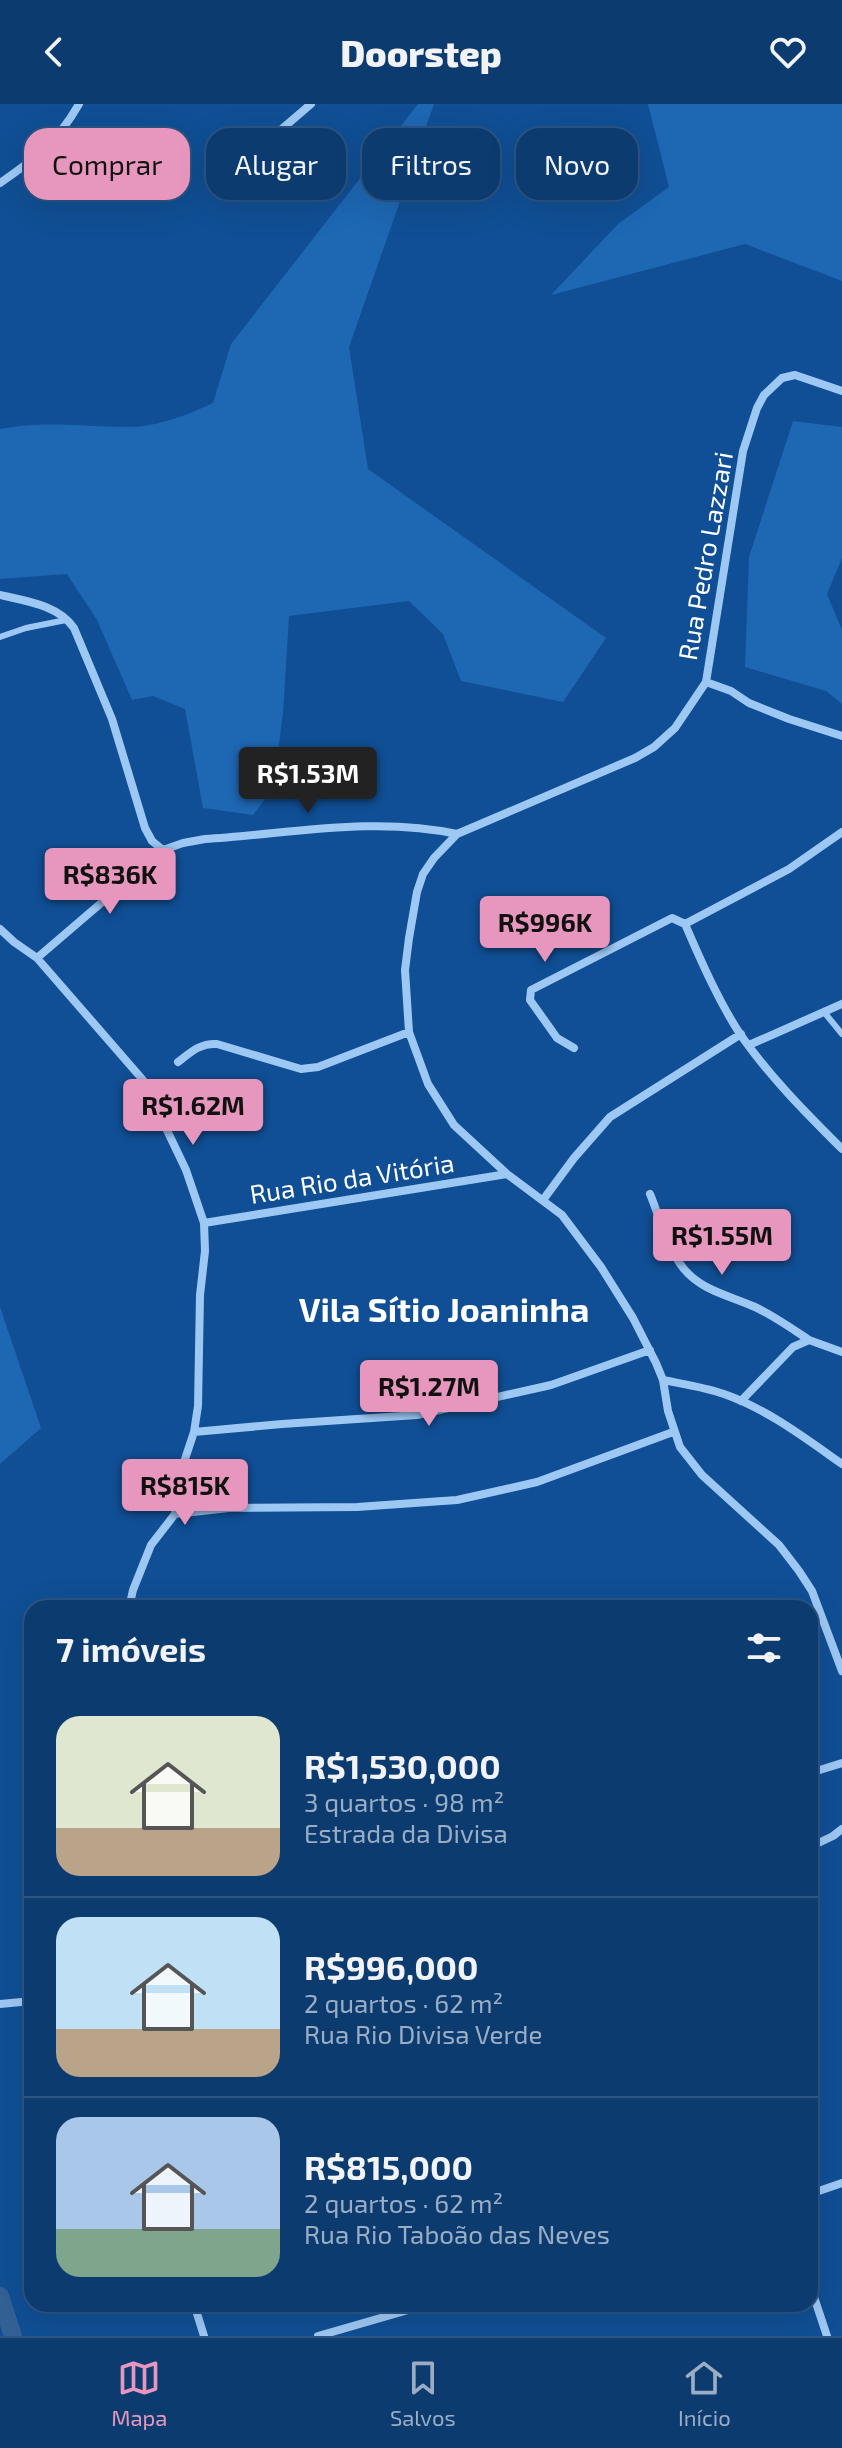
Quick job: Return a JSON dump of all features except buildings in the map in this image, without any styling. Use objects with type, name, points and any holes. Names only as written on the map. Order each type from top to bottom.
[{"type":"street","points":[[0,183],[48,148],[79,104]]},
{"type":"street","points":[[283,128],[311,104]]},
{"type":"street","name":"Rua Pedro Lazzari","points":[[457,834],[635,758],[654,747],[675,728],[706,682],[743,451],[757,408],[774,384],[795,375],[842,391]]},
{"type":"street","points":[[0,595],[54,610],[68,619],[112,719],[145,828],[152,841],[163,850]]},
{"type":"street","points":[[706,682],[789,719],[842,736]]},
{"type":"street","points":[[37,958],[163,850],[183,843],[360,827],[416,828],[457,834]]},
{"type":"street","points":[[685,924],[789,869],[842,832]]},
{"type":"street","points":[[457,834],[423,874],[417,892],[405,970],[409,1032],[428,1084],[454,1125],[507,1174],[562,1215],[582,1241],[633,1318],[650,1350],[663,1380],[673,1432],[680,1447],[694,1467],[779,1545],[815,1600]]},
{"type":"street","points":[[574,1048],[557,1038],[530,1000],[531,990],[672,918],[685,924],[717,993],[749,1045],[789,1096],[842,1149]]},
{"type":"street","points":[[0,929],[37,958],[143,1080],[186,1170],[204,1223],[198,1406],[194,1432],[181,1471],[175,1514],[151,1545],[131,1600]]},
{"type":"street","points":[[749,1045],[842,1004]]},
{"type":"street","points":[[178,1062],[205,1043],[301,1069],[318,1067],[409,1032]]},
{"type":"street","points":[[543,1200],[610,1117],[741,1034]]},
{"type":"street","name":"Rua Rio da Vitória","points":[[204,1223],[507,1174]]},
{"type":"street","points":[[650,1194],[672,1250],[684,1269],[701,1283],[721,1295],[754,1307],[809,1340],[842,1352]]},
{"type":"street","points":[[741,1401],[785,1353],[809,1340]]},
{"type":"street","points":[[194,1432],[417,1415],[551,1385],[650,1350]]},
{"type":"street","points":[[663,1380],[741,1401],[791,1429],[842,1464]]},
{"type":"street","points":[[175,1514],[229,1508],[357,1507],[457,1500],[537,1482],[673,1432]]},
{"type":"street","points":[[818,1607],[842,1671]]},
{"type":"street","points":[[818,1770],[842,1763]]},
{"type":"street","points":[[818,1843],[842,1829]]},
{"type":"street","points":[[0,2004],[24,2002]]},
{"type":"street","points":[[818,2191],[842,2183]]},
{"type":"street","points":[[818,2309],[827,2336]]},
{"type":"street","points":[[196,2312],[204,2336]]},
{"type":"street","points":[[318,2336],[401,2312]]},
{"type":"lane","points":[[0,637],[68,619]]},
{"type":"lane","points":[[824,1012],[842,1034]]},
{"type":"shaded area","points":[[418,104],[434,104],[426,128],[399,128]]},
{"type":"shaded area","points":[[648,104],[842,104],[842,281],[745,244],[551,295],[618,224],[669,187]]},
{"type":"shaded area","points":[[362,176],[362,200],[400,200],[349,347],[368,469],[606,638],[563,702],[461,681],[443,634],[409,601],[289,616],[283,713],[273,789],[253,815],[203,808],[185,709],[153,696],[132,700],[97,620],[67,574],[0,579],[0,429],[49,424],[151,425],[213,403],[231,344]]},
{"type":"shaded area","points":[[793,421],[842,427],[842,558],[827,594],[842,630],[842,704],[826,691],[745,667],[749,557]]},
{"type":"shaded area","points":[[0,1307],[41,1428],[0,1464]]},
{"type":"waterway","points":[[0,2296],[13,2336]]},
{"type":"district","name":"Vila Sítio Joaninha","points":[[444,1310]]}]
